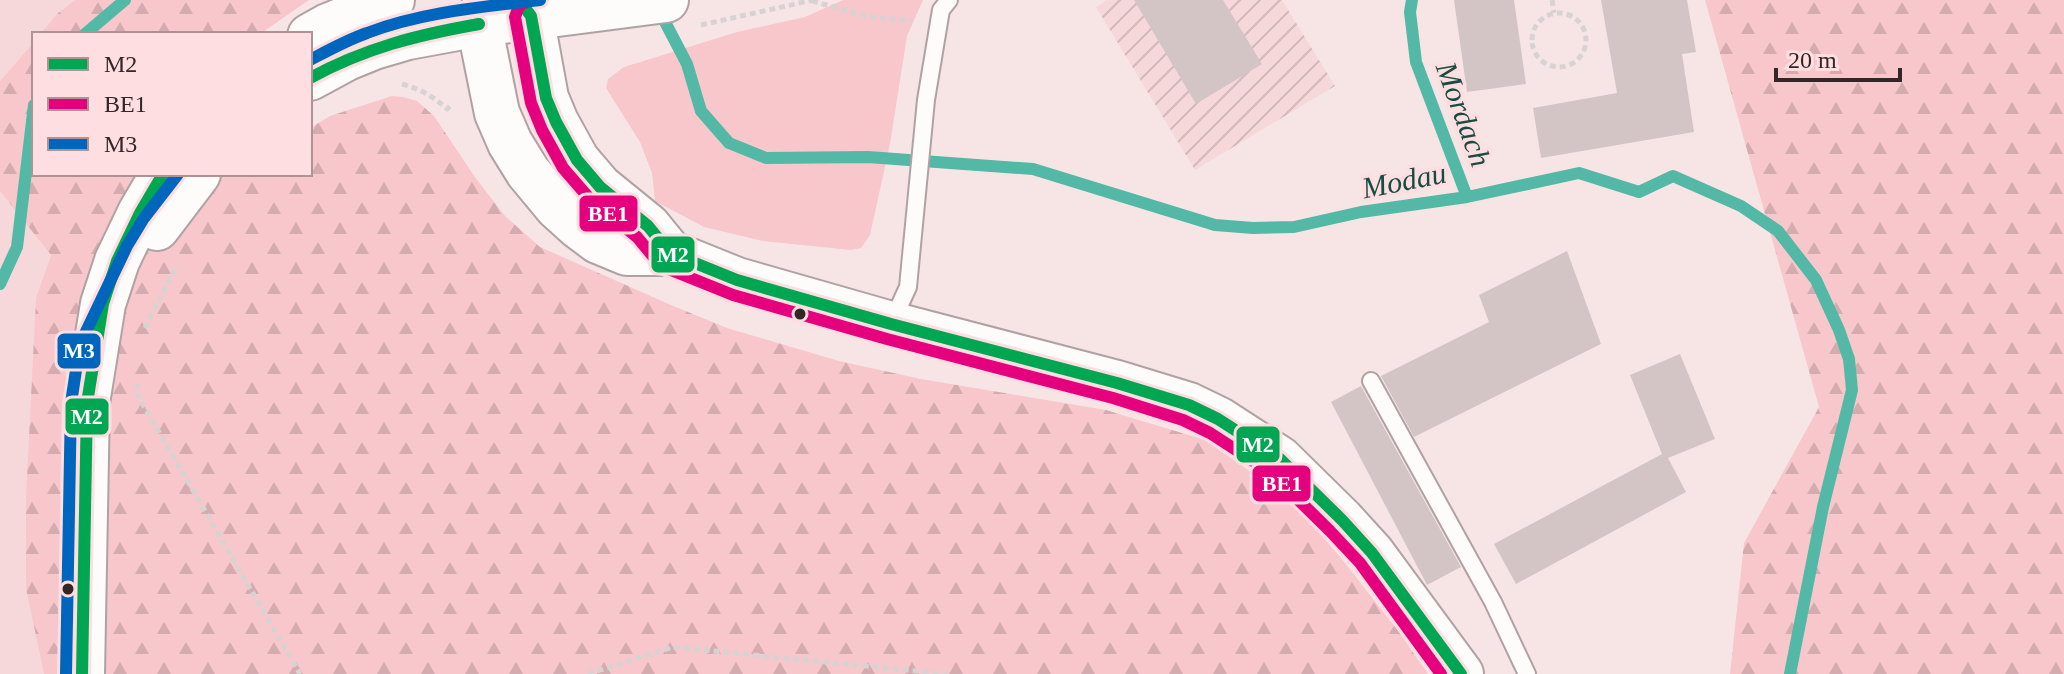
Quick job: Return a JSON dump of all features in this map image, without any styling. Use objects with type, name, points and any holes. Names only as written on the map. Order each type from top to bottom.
[{"type":"street","points":[[312,35],[392,0]]},
{"type":"street","points":[[312,77],[374,47],[483,12],[525,8],[597,9],[666,0]]},
{"type":"street","points":[[525,8],[546,98],[577,160],[600,187],[648,226],[670,253]]},
{"type":"street","points":[[483,12],[497,113],[510,143],[542,190],[598,241],[627,253],[670,253],[737,280],[899,306],[1117,383],[1189,405],[1218,419],[1280,459],[1352,531],[1372,553],[1461,674]]},
{"type":"street","points":[[82,674],[87,403],[103,304],[117,261],[162,176]]},
{"type":"street","points":[[96,348],[141,254],[196,176]]},
{"type":"lane","points":[[899,306],[926,100],[941,10],[949,0]]},
{"type":"lane","points":[[1371,381],[1493,602],[1527,674]]},
{"type":"path","points":[[708,24],[812,0],[866,16],[898,20],[940,19]]},
{"type":"path","points":[[1552,0],[1554,13]]},
{"type":"path","points":[[1554,13],[1570,14],[1582,24],[1587,40],[1583,54],[1571,65],[1556,67],[1541,61],[1532,48],[1532,33],[1540,19],[1554,13]]},
{"type":"path","points":[[141,335],[177,265]]},
{"type":"path","points":[[136,380],[138,396],[300,674]]},
{"type":"path","points":[[588,674],[673,647],[947,674]]},
{"type":"shaded area","points":[[0,0],[75,0],[58,13],[42,32],[32,32],[32,44],[0,81]]},
{"type":"shaded area","points":[[1107,0],[1282,0],[1335,86],[1195,170],[1096,7]]},
{"type":"shaded area","points":[[0,191],[51,255],[36,298],[26,589],[44,674],[0,674]]},
{"type":"green space","points":[[75,0],[309,0],[263,32],[42,32],[58,13]]},
{"type":"green space","points":[[843,0],[923,0],[907,36],[890,144],[870,235],[861,248],[850,250],[763,241],[704,227],[655,201],[652,173],[640,142],[606,88],[608,79],[624,67],[737,32],[805,17]]},
{"type":"green space","points":[[1705,0],[2064,0],[2064,674],[1730,674],[1744,543],[1819,407]]},
{"type":"green space","points":[[32,44],[32,176],[312,176],[312,127],[330,116],[392,96],[417,101],[434,116],[505,216],[540,247],[671,305],[727,328],[839,361],[921,379],[1106,410],[1205,440],[1261,479],[1303,514],[1399,632],[1428,674],[44,674],[26,589],[26,497],[36,298],[51,255],[0,191],[0,81]]},
{"type":"building","points":[[1134,0],[1223,0],[1262,64],[1196,104]]},
{"type":"building","points":[[1454,0],[1514,0],[1526,84],[1467,92]]},
{"type":"building","points":[[1601,0],[1687,0],[1696,52],[1682,54],[1694,132],[1541,158],[1533,108],[1617,93]]},
{"type":"building","points":[[1567,251],[1601,344],[1414,437],[1381,376],[1489,322],[1479,295]]},
{"type":"building","points":[[1680,354],[1715,439],[1668,458],[1686,492],[1516,584],[1494,544],[1662,454],[1630,375]]},
{"type":"building","points":[[1361,386],[1461,567],[1427,585],[1331,402]]},
{"type":"waterway","name":"Modau","points":[[87,32],[125,0]]},
{"type":"waterway","name":"Mordach","points":[[1412,0],[1410,12],[1416,62],[1467,197]]},
{"type":"waterway","name":"Modau","points":[[656,11],[687,64],[701,111],[729,143],[766,158],[868,157],[1033,169],[1215,225],[1253,228],[1294,227],[1361,212],[1467,197],[1579,173],[1639,192],[1673,176],[1741,206],[1778,231],[1816,280],[1849,359],[1852,390],[1823,507],[1790,674]]},
{"type":"waterway","name":"Modau","points":[[0,284],[17,247],[32,122]]},
{"type":"transit line","name":"M2","points":[[519,0],[531,16],[546,98],[577,160],[600,187],[648,226],[670,253],[737,280],[1117,383],[1189,405],[1218,419],[1280,459],[1342,520],[1372,553],[1461,674]]},
{"type":"transit line","name":"BE1","points":[[530,0],[519,6],[515,17],[531,103],[542,130],[563,168],[589,198],[637,237],[661,266],[733,295],[1113,398],[1183,420],[1210,433],[1270,472],[1330,531],[1360,563],[1441,674]]},
{"type":"transit line","name":"M3","points":[[312,59],[360,36],[409,20],[540,0]]},
{"type":"transit line","name":"M2","points":[[312,77],[351,58],[392,44],[479,24]]},
{"type":"transit line","name":"M2","points":[[82,674],[87,403],[103,304],[117,261],[162,176]]},
{"type":"transit line","name":"M3","points":[[66,674],[71,403],[80,344],[127,246],[176,176]]}]
